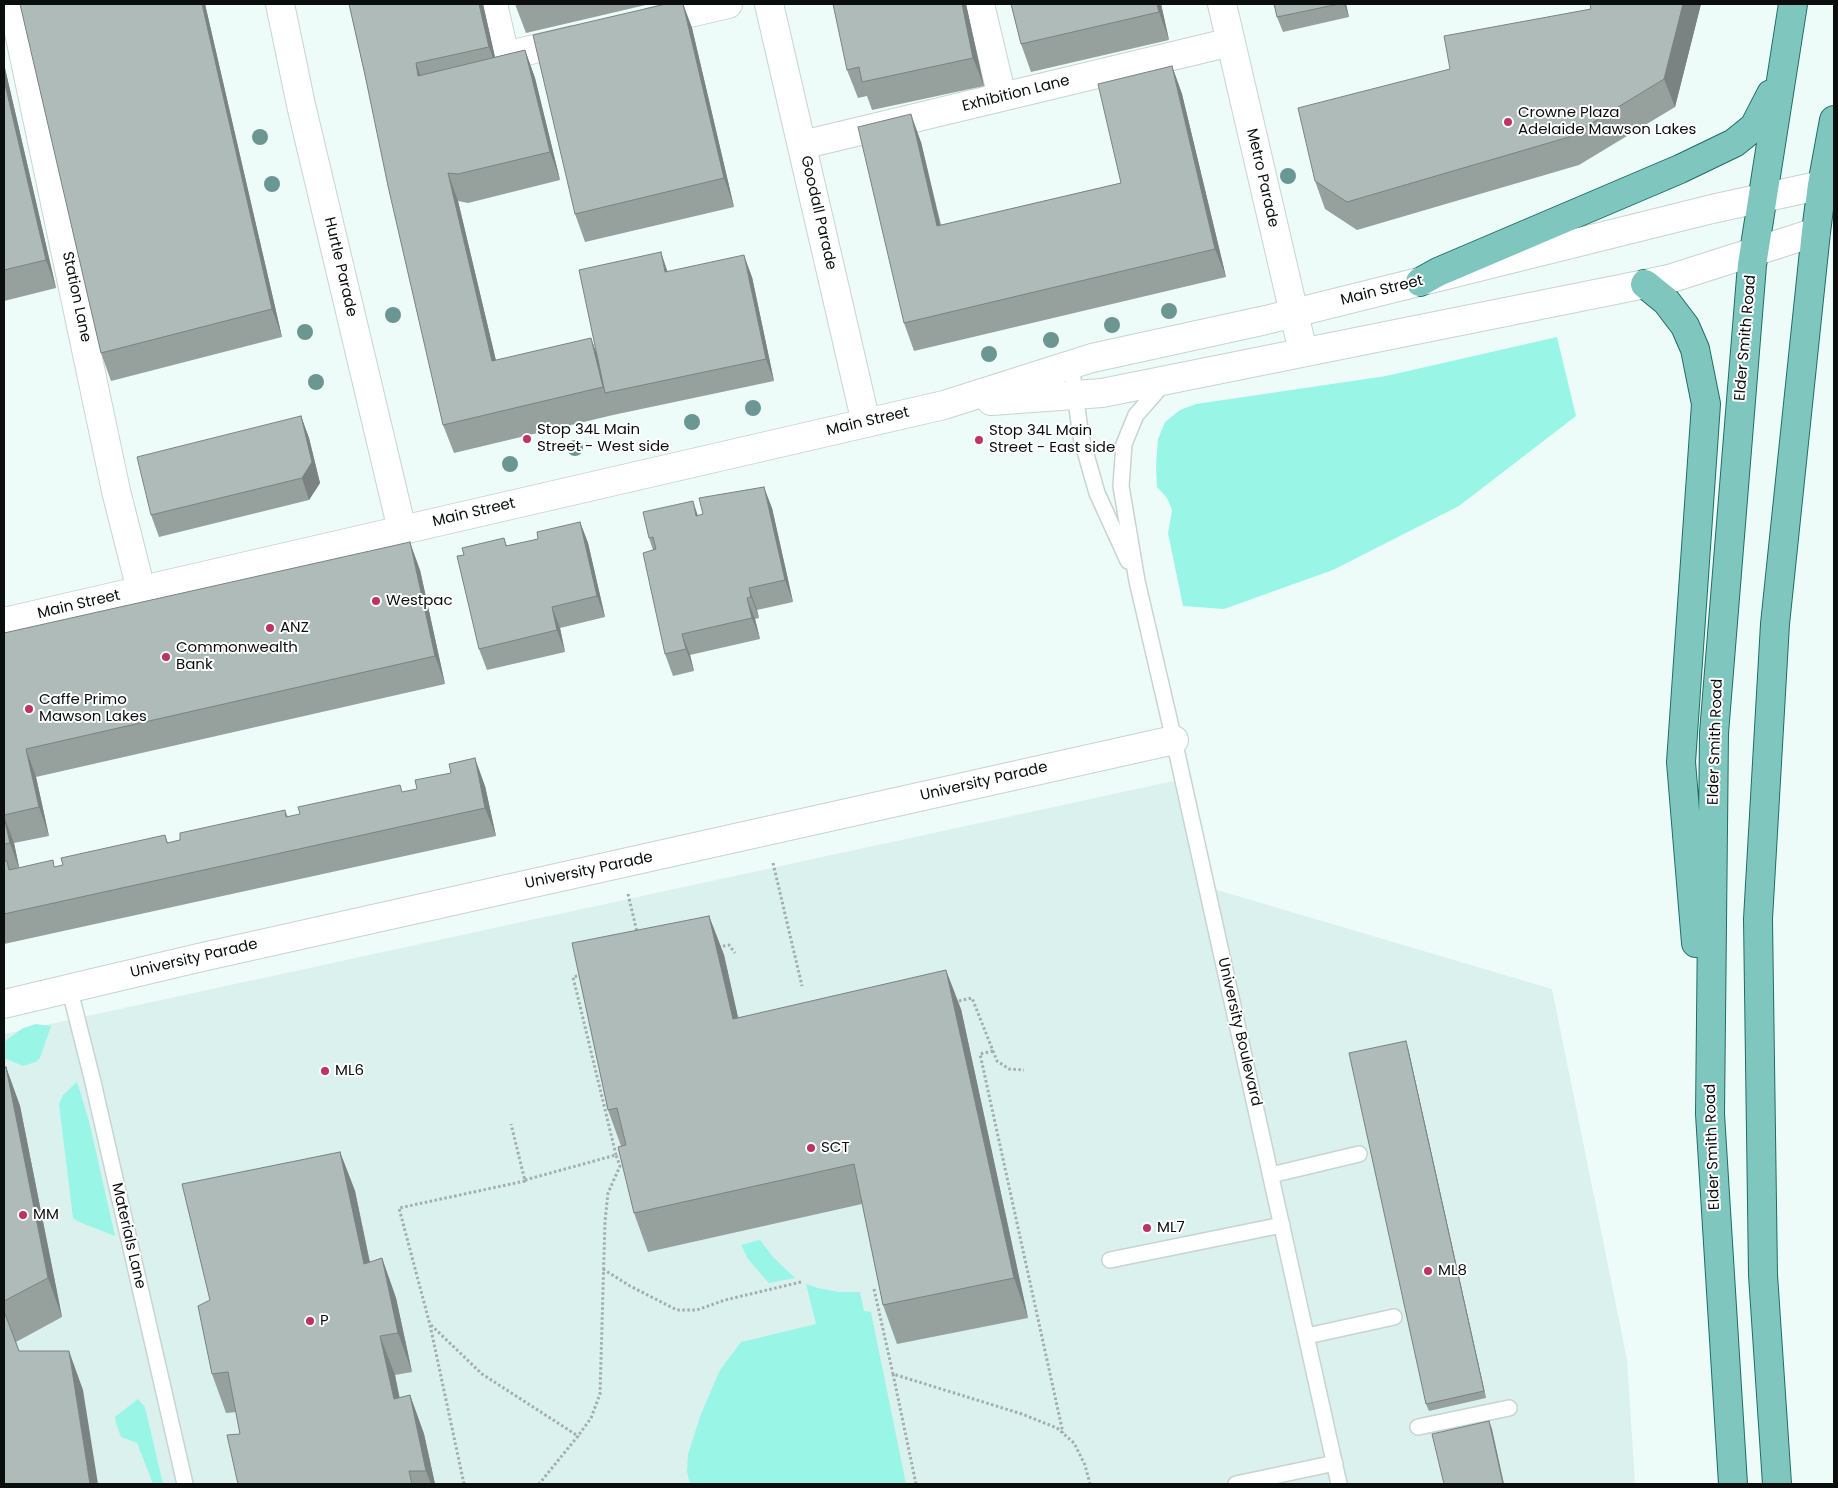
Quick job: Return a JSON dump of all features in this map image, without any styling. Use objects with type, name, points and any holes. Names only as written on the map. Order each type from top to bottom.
[{"type":"main road","name":"Elder Smith Road","points":[[1733,1484],[1710,1114],[1714,733],[1754,252],[1780,76],[1793,4]]},
{"type":"main road","points":[[1420,282],[1438,272],[1680,169],[1734,143],[1754,127],[1780,76]]},
{"type":"main road","points":[[1777,1484],[1763,1275],[1758,919],[1775,624],[1825,229],[1834,120]]},
{"type":"main road","points":[[1645,284],[1666,301],[1685,326],[1695,350],[1706,404],[1681,762],[1710,1114]]},
{"type":"street","name":"Station Lane","points":[[13,4],[116,491],[141,590]]},
{"type":"street","name":"Hurtle Parade","points":[[280,4],[402,530]]},
{"type":"street","points":[[493,4],[505,56],[601,33]]},
{"type":"street","points":[[630,27],[728,4]]},
{"type":"street","name":"Goodall Parade","points":[[769,4],[866,423]]},
{"type":"street","points":[[980,4],[1002,97]]},
{"type":"street","name":"Metro Parade","points":[[1222,4],[1302,352]]},
{"type":"street","name":"Exhibition Lane","points":[[802,146],[1231,42]]},
{"type":"street","name":"Main Street","points":[[4,622],[944,405],[1092,358],[1293,313],[1762,198],[1828,184]]},
{"type":"street","name":"Main Street","points":[[944,405],[1102,392],[1645,284],[1669,279],[1825,229]]},
{"type":"street","name":"University Parade","points":[[4,1004],[69,987],[1174,740]]},
{"type":"lane","name":"University Boulevard","points":[[1071,364],[1081,437],[1097,493],[1136,581]]},
{"type":"lane","name":"University Boulevard","points":[[1167,379],[1136,415],[1124,444],[1121,486],[1136,581],[1174,740],[1339,1484]]},
{"type":"lane","name":"Materials Lane","points":[[69,987],[185,1484]]},
{"type":"lane","points":[[1271,1175],[1359,1154]]},
{"type":"lane","points":[[1110,1260],[1282,1225]]},
{"type":"lane","points":[[1306,1336],[1394,1317]]},
{"type":"lane","points":[[1418,1427],[1509,1408]]},
{"type":"lane","points":[[1236,1484],[1335,1463]]},
{"type":"path","points":[[766,832],[802,986]]},
{"type":"path","points":[[622,864],[637,932]]},
{"type":"path","points":[[710,948],[729,945],[735,952]]},
{"type":"path","points":[[539,1484],[591,1418],[600,1394],[602,1269],[608,1193],[620,1166],[573,977],[590,973]]},
{"type":"path","points":[[946,1004],[972,998],[997,1061],[1009,1069],[1024,1070]]},
{"type":"path","points":[[993,1051],[980,1054],[1063,1433]]},
{"type":"path","points":[[511,1124],[525,1180]]},
{"type":"path","points":[[464,1484],[430,1325],[399,1208],[525,1180],[616,1156]]},
{"type":"path","points":[[602,1269],[677,1310],[697,1310],[726,1300],[801,1282]]},
{"type":"path","points":[[874,1289],[916,1484]]},
{"type":"path","points":[[430,1325],[482,1374],[578,1436]]},
{"type":"path","points":[[893,1374],[1022,1414],[1057,1428],[1074,1443],[1086,1465],[1090,1484]]},
{"type":"shaded area","points":[[1183,779],[1207,887],[1552,989],[1627,1359],[1635,1484],[4,1484],[4,1034]]},
{"type":"green space","points":[[1557,337],[1576,416],[1459,506],[1333,570],[1224,609],[1183,606],[1168,533],[1172,510],[1167,498],[1157,487],[1156,466],[1158,439],[1165,422],[1180,410],[1196,404],[1386,376]]},
{"type":"green space","points":[[36,1024],[51,1026],[40,1058],[36,1062],[23,1066],[4,1058],[4,1042],[23,1028]]},
{"type":"green space","points":[[77,1082],[89,1121],[115,1236],[73,1218],[59,1104],[63,1095]]},
{"type":"green space","points":[[760,1240],[773,1257],[795,1278],[769,1283],[748,1259],[741,1245]]},
{"type":"green space","points":[[806,1284],[839,1292],[860,1292],[864,1311],[871,1312],[906,1484],[690,1484],[687,1472],[688,1454],[701,1414],[720,1370],[741,1342],[816,1324]]},
{"type":"green space","points":[[138,1399],[145,1407],[163,1484],[153,1484],[137,1443],[121,1437],[116,1423],[115,1417]]},
{"type":"building","points":[[20,4],[202,4],[272,309],[101,353]]},
{"type":"building","points":[[349,4],[479,4],[489,47],[416,63],[418,76],[525,50],[550,152],[458,174],[448,173],[492,361],[591,338],[603,387],[443,425],[388,186]]},
{"type":"building","points":[[666,4],[683,4],[724,178],[575,214],[533,35]]},
{"type":"building","points":[[833,4],[962,4],[973,58],[862,82],[859,67],[847,70]]},
{"type":"building","points":[[1011,4],[1157,4],[1159,12],[1021,44]]},
{"type":"building","points":[[1274,4],[1339,4],[1277,17]]},
{"type":"building","name":"Crowne Plaza Adelaide Mawson Lakes","points":[[1590,4],[1683,4],[1664,79],[1569,137],[1347,202],[1315,181],[1298,108],[1450,69],[1444,36],[1591,9]]},
{"type":"building","points":[[1172,66],[1215,249],[904,323],[858,127],[911,114],[937,226],[1121,183],[1098,84]]},
{"type":"building","points":[[4,80],[46,260],[4,270]]},
{"type":"building","points":[[661,252],[665,272],[744,255],[766,359],[605,393],[579,270]]},
{"type":"building","points":[[301,416],[312,462],[302,478],[151,515],[137,457]]},
{"type":"building","points":[[764,487],[785,580],[749,588],[751,597],[747,598],[752,618],[682,634],[686,649],[665,654],[643,553],[656,549],[653,537],[649,538],[643,512],[693,501],[696,516],[703,514],[699,498]]},
{"type":"building","points":[[580,522],[597,596],[552,607],[557,630],[479,649],[457,556],[464,555],[462,548],[504,538],[506,546],[538,539],[537,532]]},
{"type":"building","points":[[410,542],[435,656],[26,749],[39,807],[4,815],[4,633]]},
{"type":"building","points":[[475,758],[485,808],[4,914],[4,861],[7,861],[9,870],[53,860],[54,867],[63,865],[61,858],[165,835],[167,843],[180,840],[180,833],[285,810],[286,817],[300,814],[298,807],[400,785],[402,792],[417,789],[415,780],[451,773],[449,764]]},
{"type":"building","points":[[4,817],[10,843],[4,844]]},
{"type":"building","name":"SCT","points":[[709,916],[733,1019],[946,970],[1014,1278],[883,1305],[854,1164],[634,1213],[618,1147],[626,1145],[617,1108],[608,1110],[572,943]]},
{"type":"building","points":[[1406,1041],[1484,1391],[1426,1404],[1349,1053]]},
{"type":"building","points":[[6,1067],[48,1278],[4,1301],[4,1068]]},
{"type":"building","name":"P","points":[[340,1152],[364,1264],[382,1258],[398,1333],[380,1336],[394,1399],[410,1395],[426,1471],[409,1471],[412,1484],[238,1484],[227,1435],[240,1434],[228,1372],[212,1374],[198,1306],[210,1300],[182,1184]]},
{"type":"building","points":[[4,1311],[19,1351],[69,1351],[90,1484],[4,1484]]},
{"type":"building","points":[[1489,1421],[1503,1484],[1444,1484],[1432,1434]]},
{"type":"place","name":"Crowne Plaza Adelaide Mawson Lakes","points":[[1508,122]]},
{"type":"place","name":"Stop 34L Main Street - West side","points":[[527,439]]},
{"type":"place","name":"Stop 34L Main Street - East side","points":[[979,440]]},
{"type":"place","name":"Westpac","points":[[376,601]]},
{"type":"place","name":"ANZ","points":[[270,628]]},
{"type":"place","name":"Commonwealth Bank","points":[[166,657]]},
{"type":"place","name":"Caffe Primo Mawson Lakes","points":[[29,709]]},
{"type":"place","name":"ML6","points":[[325,1071]]},
{"type":"place","name":"SCT","points":[[811,1148]]},
{"type":"place","name":"MM","points":[[23,1215]]},
{"type":"place","name":"ML7","points":[[1147,1228]]},
{"type":"place","name":"ML8","points":[[1428,1271]]},
{"type":"place","name":"P","points":[[310,1321]]}]
